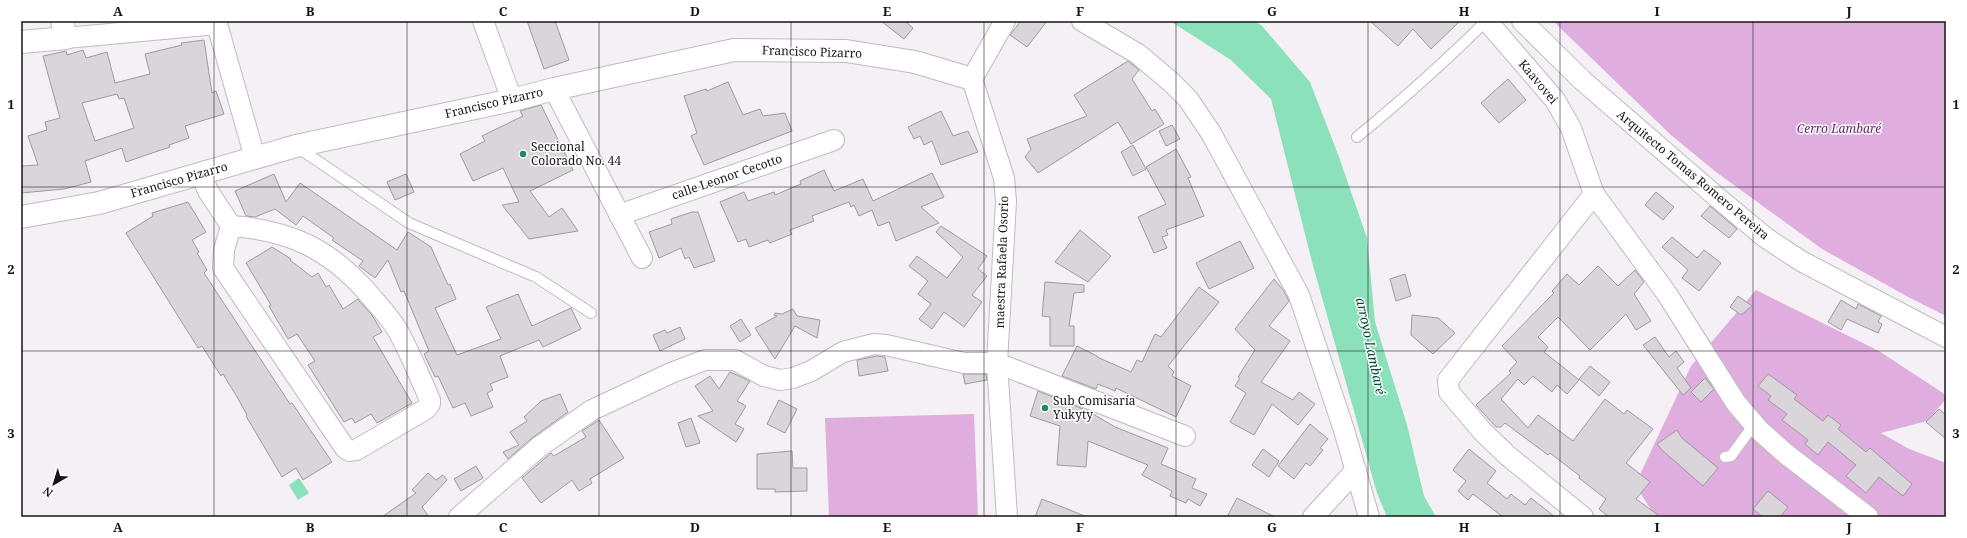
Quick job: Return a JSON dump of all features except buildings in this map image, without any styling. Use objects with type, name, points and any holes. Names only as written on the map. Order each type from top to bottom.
[{"type":"street","points":[[483,21],[512,100]]},
{"type":"street","points":[[972,79],[1005,21]]},
{"type":"street","points":[[1082,21],[1138,54],[1171,82],[1188,99],[1211,133],[1299,296],[1344,430],[1369,517]]},
{"type":"street","name":"Kaavovei","points":[[1486,21],[1555,100],[1571,128],[1594,194],[1667,294],[1736,403],[1760,430],[1786,454],[1868,517]]},
{"type":"street","name":"Arquitecto Tomas Romero Pereira","points":[[1522,21],[1583,81],[1766,238],[1801,262],[1946,337]]},
{"type":"street","points":[[21,42],[64,29],[217,22],[255,158]]},
{"type":"street","name":"Francisco Pizarro","points":[[21,217],[99,204],[296,146],[512,100],[554,89],[734,50],[846,51],[915,62],[972,79]]},
{"type":"street","name":"maestra Rafaela Osorio","points":[[972,79],[1004,178],[1006,201],[997,363],[1007,517]]},
{"type":"street","points":[[554,89],[642,258]]},
{"type":"street","name":"calle Leonor Cecotto","points":[[620,215],[834,140]]},
{"type":"street","points":[[201,174],[208,191],[231,226],[224,250],[223,268],[345,448],[349,451],[356,450],[426,409],[430,404],[430,400],[397,331],[381,308],[349,272],[324,252],[306,243],[261,229],[231,226]]},
{"type":"street","points":[[1583,517],[1508,456],[1483,432],[1448,392],[1448,380],[1594,194]]},
{"type":"street","points":[[459,517],[539,447],[592,410],[672,373],[705,360],[735,360],[764,376],[780,380],[794,378],[810,371],[842,352],[874,344],[908,349],[964,363],[997,363],[1185,436]]},
{"type":"street","points":[[1313,517],[1356,470]]},
{"type":"lane","points":[[1357,137],[1421,83],[1486,21]]},
{"type":"lane","points":[[296,146],[409,224],[536,278],[592,313]]},
{"type":"lane","points":[[1725,457],[1731,456],[1755,423]]},
{"type":"green space","name":"Cerro Lambaré","points":[[1553,21],[1946,21],[1946,316],[1910,298],[1822,249],[1716,172],[1671,135]]},
{"type":"green space","points":[[1756,290],[1879,351],[1946,395],[1946,399],[1927,421],[1881,433],[1909,449],[1946,463],[1946,517],[1656,517],[1635,485],[1691,366]]},
{"type":"green space","points":[[974,414],[978,517],[829,517],[825,418]]},
{"type":"water","name":"arroyo Lambaré","points":[[1170,21],[1255,21],[1262,26],[1310,82],[1339,157],[1367,238],[1375,322],[1407,425],[1424,496],[1436,517],[1387,517],[1377,493],[1312,262],[1271,99],[1231,60]]},
{"type":"water","points":[[299,478],[309,493],[298,500],[289,485]]},
{"type":"place","name":"Seccional Colorado No. 44","points":[[523,154]]},
{"type":"place","name":"Sub Comisaría Yukyty","points":[[1045,408]]}]
